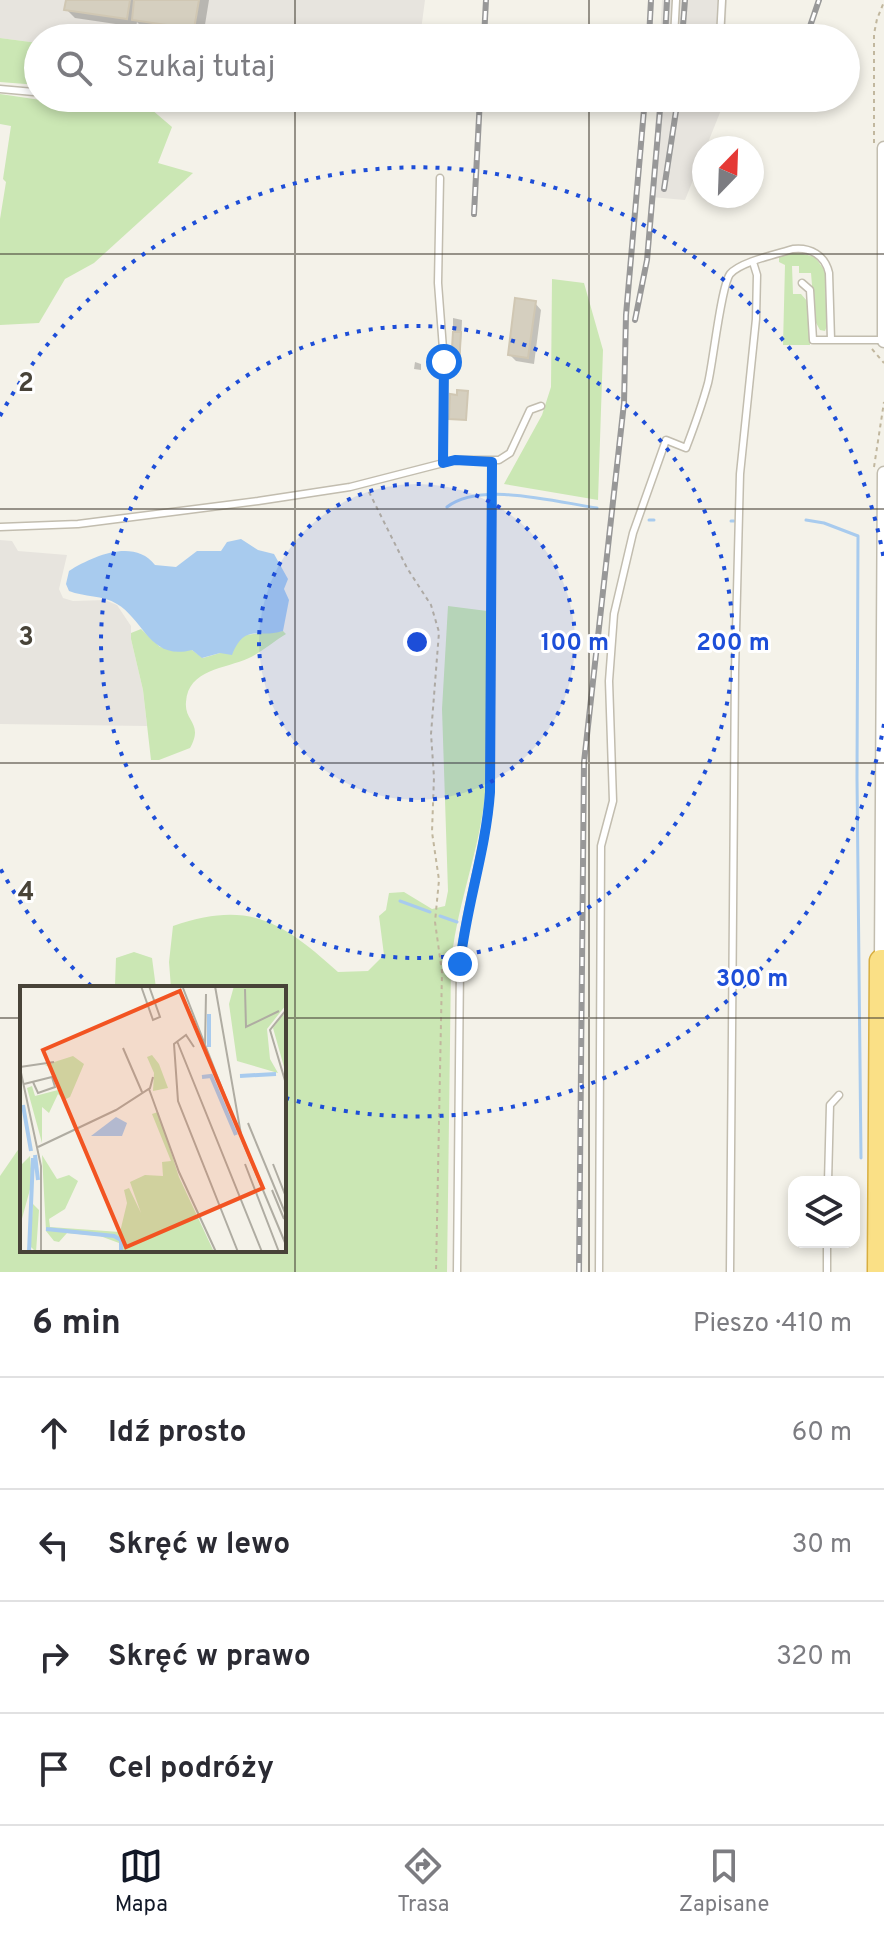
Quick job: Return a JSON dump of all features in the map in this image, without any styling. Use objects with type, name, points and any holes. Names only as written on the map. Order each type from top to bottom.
[{"type":"highway","points":[[879,1272],[882,961]]},
{"type":"street","points":[[880,342],[884,148]]},
{"type":"street","points":[[882,961],[884,473]]},
{"type":"lane","points":[[675,24],[676,0]]},
{"type":"lane","points":[[721,24],[722,0]]},
{"type":"lane","points":[[0,89],[24,91]]},
{"type":"lane","points":[[440,178],[438,283],[444,362],[443,463]]},
{"type":"lane","points":[[599,1272],[601,846],[613,801],[609,681],[614,614],[633,533],[666,440],[686,448],[712,367],[726,282],[733,271],[802,248],[823,259],[829,273],[831,340]]},
{"type":"lane","points":[[730,1272],[735,660],[740,474],[756,319],[757,275],[753,262]]},
{"type":"lane","points":[[802,283],[810,290],[813,340],[880,342]]},
{"type":"lane","points":[[0,527],[78,524],[258,501],[365,483],[455,460],[492,462],[510,453],[530,410],[541,406]]},
{"type":"lane","points":[[457,1272],[460,964],[488,813],[492,462]]},
{"type":"lane","points":[[828,1176],[830,1105],[839,1095]]},
{"type":"lane","points":[[827,1248],[827,1272]]},
{"type":"path","points":[[880,342],[872,350],[881,356],[884,363]]},
{"type":"path","points":[[365,483],[407,568],[431,605],[439,632],[431,734],[434,777],[432,832],[439,880],[435,922],[442,972],[436,1272]]},
{"type":"shaded area","points":[[0,0],[425,0],[422,24],[24,24],[24,41],[0,38]]},
{"type":"shaded area","points":[[662,0],[727,0],[726,24],[661,24]]},
{"type":"shaded area","points":[[656,112],[720,112],[711,136],[692,136],[692,183],[685,200],[651,197]]},
{"type":"shaded area","points":[[0,540],[12,541],[18,551],[67,555],[59,589],[63,598],[73,601],[105,600],[117,605],[131,626],[147,726],[0,724]]},
{"type":"green space","points":[[0,38],[24,41],[24,84],[0,82]]},
{"type":"green space","points":[[0,94],[24,98],[24,112],[154,112],[172,127],[158,163],[193,173],[94,263],[65,279],[39,323],[0,325],[0,219],[11,126],[0,124]]},
{"type":"green space","points":[[796,252],[815,257],[825,271],[825,331],[820,330],[815,321],[811,273],[799,273],[799,266],[792,266],[793,294],[801,294],[807,301],[810,345],[783,345],[785,265],[779,262],[779,256]]},
{"type":"green space","points":[[552,279],[584,283],[603,350],[598,500],[504,484],[542,415],[551,387]]},
{"type":"green space","points":[[448,606],[487,611],[488,731],[484,803],[451,967],[447,1272],[0,1272],[0,1176],[20,1147],[20,1252],[286,1252],[286,986],[171,986],[169,962],[173,926],[223,915],[263,920],[299,940],[338,972],[368,971],[384,955],[379,916],[386,910],[389,893],[404,892],[432,909],[445,906],[448,891],[442,709]]},
{"type":"green space","points":[[141,629],[160,647],[192,650],[203,658],[220,653],[245,635],[283,631],[286,634],[254,656],[200,676],[188,691],[186,702],[195,733],[190,748],[151,760],[143,690],[131,639],[131,633]]},
{"type":"green space","points":[[134,952],[152,958],[156,986],[114,986],[116,958]]},
{"type":"water","points":[[241,539],[258,550],[274,554],[288,579],[284,589],[289,600],[283,631],[247,635],[232,655],[220,653],[202,658],[192,650],[166,650],[117,604],[69,591],[66,584],[69,571],[101,555],[136,552],[155,565],[176,567],[197,551],[221,551],[227,542]]},
{"type":"building","points":[[66,0],[130,0],[127,19],[64,10]]},
{"type":"building","points":[[134,0],[199,0],[195,24],[132,20]]},
{"type":"building","points":[[515,298],[536,301],[528,358],[508,355]]},
{"type":"building","points":[[453,332],[461,332],[459,365],[451,364]]},
{"type":"building","points":[[457,390],[468,391],[466,420],[449,419],[450,394],[457,395]]},
{"type":"waterway","points":[[447,507],[462,499],[499,494],[597,508]]},
{"type":"waterway","points":[[649,520],[654,520]]},
{"type":"waterway","points":[[806,520],[824,523],[858,536],[861,1158]]},
{"type":"waterway","points":[[400,901],[430,912]]},
{"type":"waterway","points":[[440,916],[457,922]]},
{"type":"railway","points":[[485,24],[486,0]]},
{"type":"railway","points":[[650,24],[651,0]]},
{"type":"railway","points":[[666,24],[667,0]]},
{"type":"railway","points":[[683,24],[685,0]]},
{"type":"railway","points":[[811,24],[819,0]]},
{"type":"railway","points":[[474,214],[479,112]]},
{"type":"railway","points":[[579,1272],[584,762],[624,403],[626,315],[644,112]]},
{"type":"railway","points":[[635,320],[647,260],[660,112]]},
{"type":"railway","points":[[664,189],[676,112]]},
{"type":"route","points":[[444,362],[443,463],[455,460],[492,462],[493,489],[490,792],[486,831],[460,964]]}]
